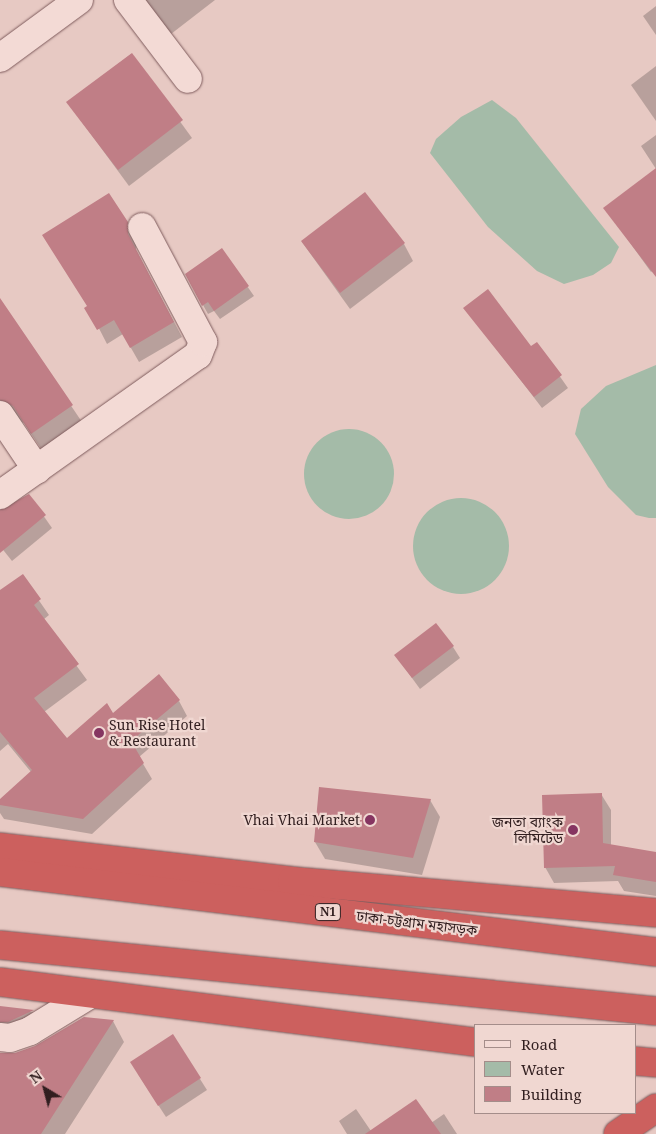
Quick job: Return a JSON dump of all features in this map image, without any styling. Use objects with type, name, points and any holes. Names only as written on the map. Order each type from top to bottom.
[{"type":"highway","points":[[0,847],[292,882],[656,913]]},
{"type":"highway","name":"ঢাকা-চট্টগ্রাম মহাসড়ক","points":[[0,872],[656,952]]},
{"type":"highway","points":[[0,945],[656,1011]]},
{"type":"highway","points":[[0,982],[473,1042]]},
{"type":"highway","points":[[636,1061],[656,1063]]},
{"type":"highway","points":[[618,1134],[656,1108]]},
{"type":"street","points":[[0,58],[79,0]]},
{"type":"street","points":[[128,0],[188,79]]},
{"type":"street","points":[[0,495],[198,355],[203,342],[142,227]]},
{"type":"street","points":[[0,415],[37,470]]},
{"type":"street","points":[[0,1037],[10,1038],[30,1032],[89,994]]},
{"type":"water","points":[[492,100],[516,118],[619,247],[611,263],[593,275],[564,284],[537,271],[488,227],[430,153],[436,139],[461,117]]},
{"type":"water","points":[[656,365],[656,518],[649,518],[636,515],[608,487],[575,434],[581,409],[606,386]]},
{"type":"water","points":[[349,429],[366,432],[381,442],[391,457],[394,474],[391,491],[381,506],[366,516],[349,519],[332,516],[317,506],[307,491],[304,474],[307,457],[317,442],[332,432]]},
{"type":"water","points":[[461,498],[479,502],[495,512],[505,528],[509,546],[505,564],[495,580],[479,590],[461,594],[443,590],[427,580],[417,564],[413,546],[417,528],[427,512],[443,502]]},
{"type":"building","points":[[132,53],[183,120],[118,170],[66,102]]},
{"type":"building","points":[[656,168],[656,277],[603,208]]},
{"type":"building","points":[[365,192],[405,243],[340,293],[301,241]]},
{"type":"building","points":[[109,193],[128,222],[128,234],[174,322],[130,348],[114,320],[97,330],[84,308],[87,306],[42,235]]},
{"type":"building","points":[[222,248],[249,286],[214,311],[208,302],[202,306],[185,274]]},
{"type":"building","points":[[488,289],[531,346],[537,342],[562,375],[534,397],[463,308]]},
{"type":"building","points":[[0,298],[73,405],[31,434],[13,406],[0,400]]},
{"type":"building","points":[[29,494],[46,515],[0,553],[0,510]]},
{"type":"building","points":[[23,574],[41,599],[34,605],[79,664],[34,698],[67,738],[107,703],[113,713],[159,674],[180,700],[131,741],[144,763],[83,819],[0,805],[0,799],[32,770],[0,732],[0,590]]},
{"type":"building","points":[[436,623],[454,646],[412,678],[394,655]]},
{"type":"building","name":"Vhai Vhai Market","points":[[319,787],[431,799],[413,858],[314,842]]},
{"type":"building","name":"জনতা ব্যাংক লিমিটেড","points":[[602,793],[603,843],[656,852],[656,882],[613,875],[615,866],[544,868],[542,795]]},
{"type":"building","points":[[0,1006],[34,1010],[8,1022],[0,1022]]},
{"type":"building","points":[[84,1017],[114,1020],[41,1134],[0,1134],[0,1053],[15,1053],[35,1046]]},
{"type":"building","points":[[173,1034],[201,1078],[158,1106],[130,1062]]},
{"type":"building","points":[[416,1099],[441,1134],[365,1134]]},
{"type":"place","name":"Sun Rise Hotel & Restaurant","points":[[99,733]]},
{"type":"place","name":"Vhai Vhai Market","points":[[370,820]]},
{"type":"place","name":"জনতা ব্যাংক লিমিটেড","points":[[573,830]]}]
